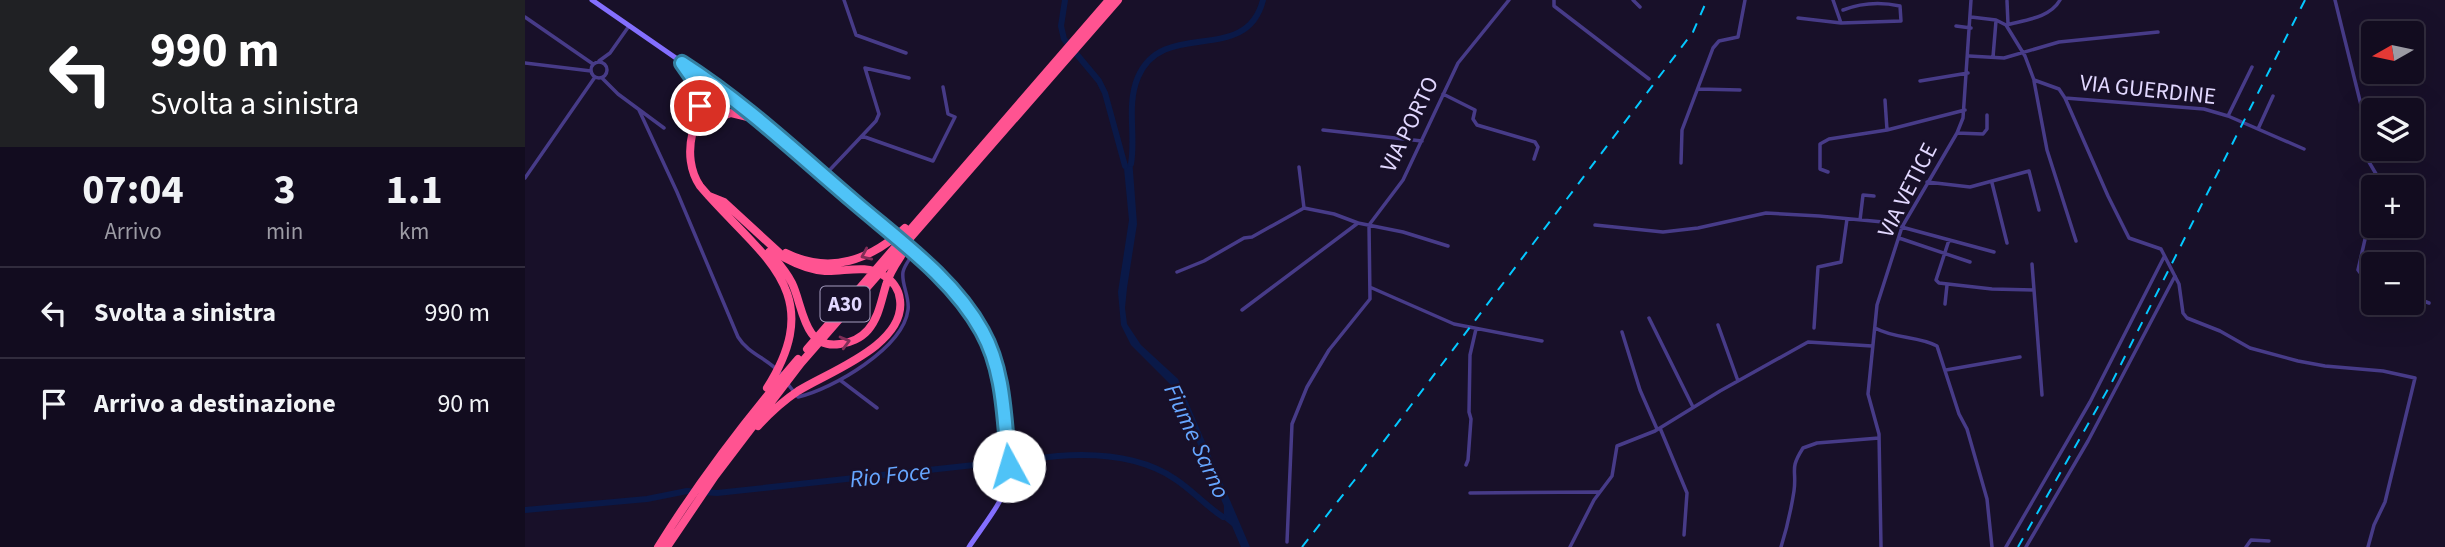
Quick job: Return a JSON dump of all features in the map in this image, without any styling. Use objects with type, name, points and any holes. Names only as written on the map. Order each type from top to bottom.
[{"type":"highway","name":"A30","points":[[658,547],[714,463],[753,411],[1108,0]]},
{"type":"highway","name":"A30","points":[[667,547],[715,476],[801,363],[1118,0]]},
{"type":"highway","points":[[682,63],[699,90],[702,121]]},
{"type":"highway","points":[[724,91],[711,97],[702,121],[693,135],[690,152],[694,177],[765,253],[776,268],[791,309],[789,343],[779,368],[753,411]]},
{"type":"highway","points":[[702,121],[731,113],[755,119]]},
{"type":"highway","points":[[709,196],[724,202],[785,258],[809,269],[877,272],[892,282],[901,305],[898,317],[883,339],[862,356],[785,401],[736,448]]},
{"type":"highway","points":[[767,241],[789,254],[817,263],[848,262],[875,252],[937,197]]},
{"type":"highway","points":[[742,230],[768,250],[780,264],[796,291],[807,328],[812,335],[826,344],[845,344],[868,330],[880,309],[887,282],[897,262],[917,238],[920,229]]},
{"type":"main road","points":[[592,0],[724,91],[913,253],[949,287],[982,331],[998,373],[1009,466],[1007,484],[1002,495],[969,547]]},
{"type":"street","points":[[844,0],[856,34],[906,52]]},
{"type":"street","name":"VIA PORTO","points":[[1369,225],[1403,180],[1458,63],[1509,0]]},
{"type":"street","points":[[1554,0],[1554,6],[1562,13],[1591,32],[1649,79]]},
{"type":"street","points":[[1633,0],[1640,7]]},
{"type":"street","points":[[1681,163],[1682,130],[1697,89],[1715,44],[1738,37],[1745,0]]},
{"type":"street","points":[[1833,0],[1841,23]]},
{"type":"street","name":"VIA VETICE","points":[[1881,547],[1879,438],[1868,394],[1877,304],[1902,227],[1957,133],[1965,110],[1971,0]]},
{"type":"street","points":[[1971,17],[1996,20],[2007,25],[2052,11],[2060,0]]},
{"type":"street","points":[[2335,0],[2361,105],[2369,162],[2376,175]]},
{"type":"street","points":[[2007,1],[2007,25],[2034,80],[2047,150],[2076,242]]},
{"type":"street","points":[[1798,18],[1841,23],[1901,21],[1900,6],[1887,2],[1859,4],[1843,10]]},
{"type":"street","points":[[525,17],[596,63],[607,67]]},
{"type":"street","points":[[1993,57],[1996,20]]},
{"type":"street","points":[[591,71],[596,63],[610,53],[629,26]]},
{"type":"street","points":[[1957,26],[1971,28]]},
{"type":"street","points":[[1969,56],[2004,58],[2059,42],[2158,32]]},
{"type":"street","points":[[602,78],[607,72],[610,53]]},
{"type":"street","points":[[525,63],[591,71],[595,77],[602,78],[614,91],[664,128]]},
{"type":"street","points":[[2228,116],[2252,67]]},
{"type":"street","points":[[824,176],[876,121],[879,114],[866,68],[909,78]]},
{"type":"street","points":[[1920,81],[1968,73]]},
{"type":"street","points":[[525,178],[595,77]]},
{"type":"street","points":[[2034,80],[2059,89],[2065,98],[2129,238],[2161,249],[2179,284],[2185,316],[2244,345],[2316,365],[2383,371],[2415,378],[2385,502],[2374,525],[2368,547]]},
{"type":"street","points":[[862,136],[933,160],[955,117],[948,114],[943,87]]},
{"type":"street","points":[[1697,89],[1740,90]]},
{"type":"street","points":[[1443,94],[1475,110],[1473,119],[1477,125],[1535,142],[1538,147],[1534,159]]},
{"type":"street","points":[[2257,129],[2273,96]]},
{"type":"street","name":"VIA GUERDINE","points":[[2065,98],[2204,109],[2228,116],[2304,149]]},
{"type":"street","points":[[1885,100],[1887,131]]},
{"type":"street","points":[[639,110],[677,192],[732,326],[743,345],[776,368],[797,397],[821,390],[881,353],[899,332],[908,311],[904,270],[913,253]]},
{"type":"street","points":[[1828,172],[1821,169],[1820,144],[1829,139],[1887,131],[1965,110]]},
{"type":"street","points":[[1957,133],[1983,134],[1987,129],[1987,116]]},
{"type":"street","points":[[1323,130],[1422,141]]},
{"type":"street","points":[[1299,167],[1304,208]]},
{"type":"street","points":[[1927,182],[1970,187],[2029,172],[2039,210]]},
{"type":"street","points":[[1992,183],[2007,243]]},
{"type":"street","points":[[1860,220],[1863,195],[1874,195]]},
{"type":"street","points":[[1177,272],[1204,261],[1244,238],[1252,237],[1304,208],[1448,246]]},
{"type":"street","points":[[1595,225],[1663,232],[1698,228],[1766,213],[1860,220],[1902,227],[1994,252]]},
{"type":"street","points":[[1814,328],[1818,267],[1841,262],[1847,219]]},
{"type":"street","points":[[1242,310],[1359,223]]},
{"type":"street","points":[[1287,542],[1292,424],[1307,387],[1329,350],[1370,299],[1372,288],[1369,225]]},
{"type":"street","points":[[1899,238],[1970,262]]},
{"type":"street","points":[[1949,240],[1936,280],[1938,284],[2034,290]]},
{"type":"street","points":[[2006,547],[2089,402],[2165,256]]},
{"type":"street","points":[[2361,257],[2358,270],[2361,274]]},
{"type":"street","points":[[2032,264],[2042,395]]},
{"type":"street","points":[[2026,547],[2088,441],[2175,275]]},
{"type":"street","points":[[1945,304],[1947,285]]},
{"type":"street","points":[[1372,288],[1448,322],[1542,341]]},
{"type":"street","points":[[2424,301],[2429,303]]},
{"type":"street","points":[[1649,318],[1694,408]]},
{"type":"street","points":[[1718,325],[1738,381]]},
{"type":"street","points":[[1874,328],[1888,335],[1929,342],[1937,346],[1959,414],[1967,429],[1987,499],[1992,547]]},
{"type":"street","points":[[1466,466],[1471,419],[1470,355],[1476,329]]},
{"type":"street","points":[[1622,332],[1640,390],[1687,492],[1684,535]]},
{"type":"street","points":[[1570,547],[1599,492],[1612,475],[1617,446],[1659,428],[1808,342],[1872,346]]},
{"type":"street","points":[[1945,370],[2019,357]]},
{"type":"street","points":[[839,379],[877,408]]},
{"type":"street","points":[[1781,547],[1793,498],[1793,466],[1803,448],[1817,443],[1879,438]]},
{"type":"street","points":[[1470,493],[1599,492]]},
{"type":"street","points":[[2246,547],[2251,540],[2269,541]]},
{"type":"water","name":"Fiume Sarno","points":[[1123,158],[1128,165],[1131,164],[1132,158],[1137,224],[1125,308],[1127,324],[1141,345],[1178,379],[1250,547],[1241,547],[1232,526],[1216,513],[1224,514],[1224,506],[1174,388],[1131,345],[1121,325],[1118,292],[1129,220]]},
{"type":"waterway","points":[[1065,0],[1061,26],[1064,39],[1099,81],[1105,93],[1125,166]]},
{"type":"waterway","points":[[1131,164],[1134,88],[1150,59],[1166,49],[1240,32],[1254,20],[1263,0]]},
{"type":"waterway","name":"Rio Foce","points":[[525,510],[647,499],[687,491],[717,493],[1088,455],[1134,461],[1162,471],[1223,517]]},
{"type":"railway","points":[[1302,547],[1693,32],[1707,0]]},
{"type":"railway","points":[[2018,547],[2112,382],[2305,0]]},
{"type":"route","points":[[700,106],[699,90],[682,63],[722,90],[798,153],[941,278],[957,296],[982,331],[998,373],[1009,466]]}]
